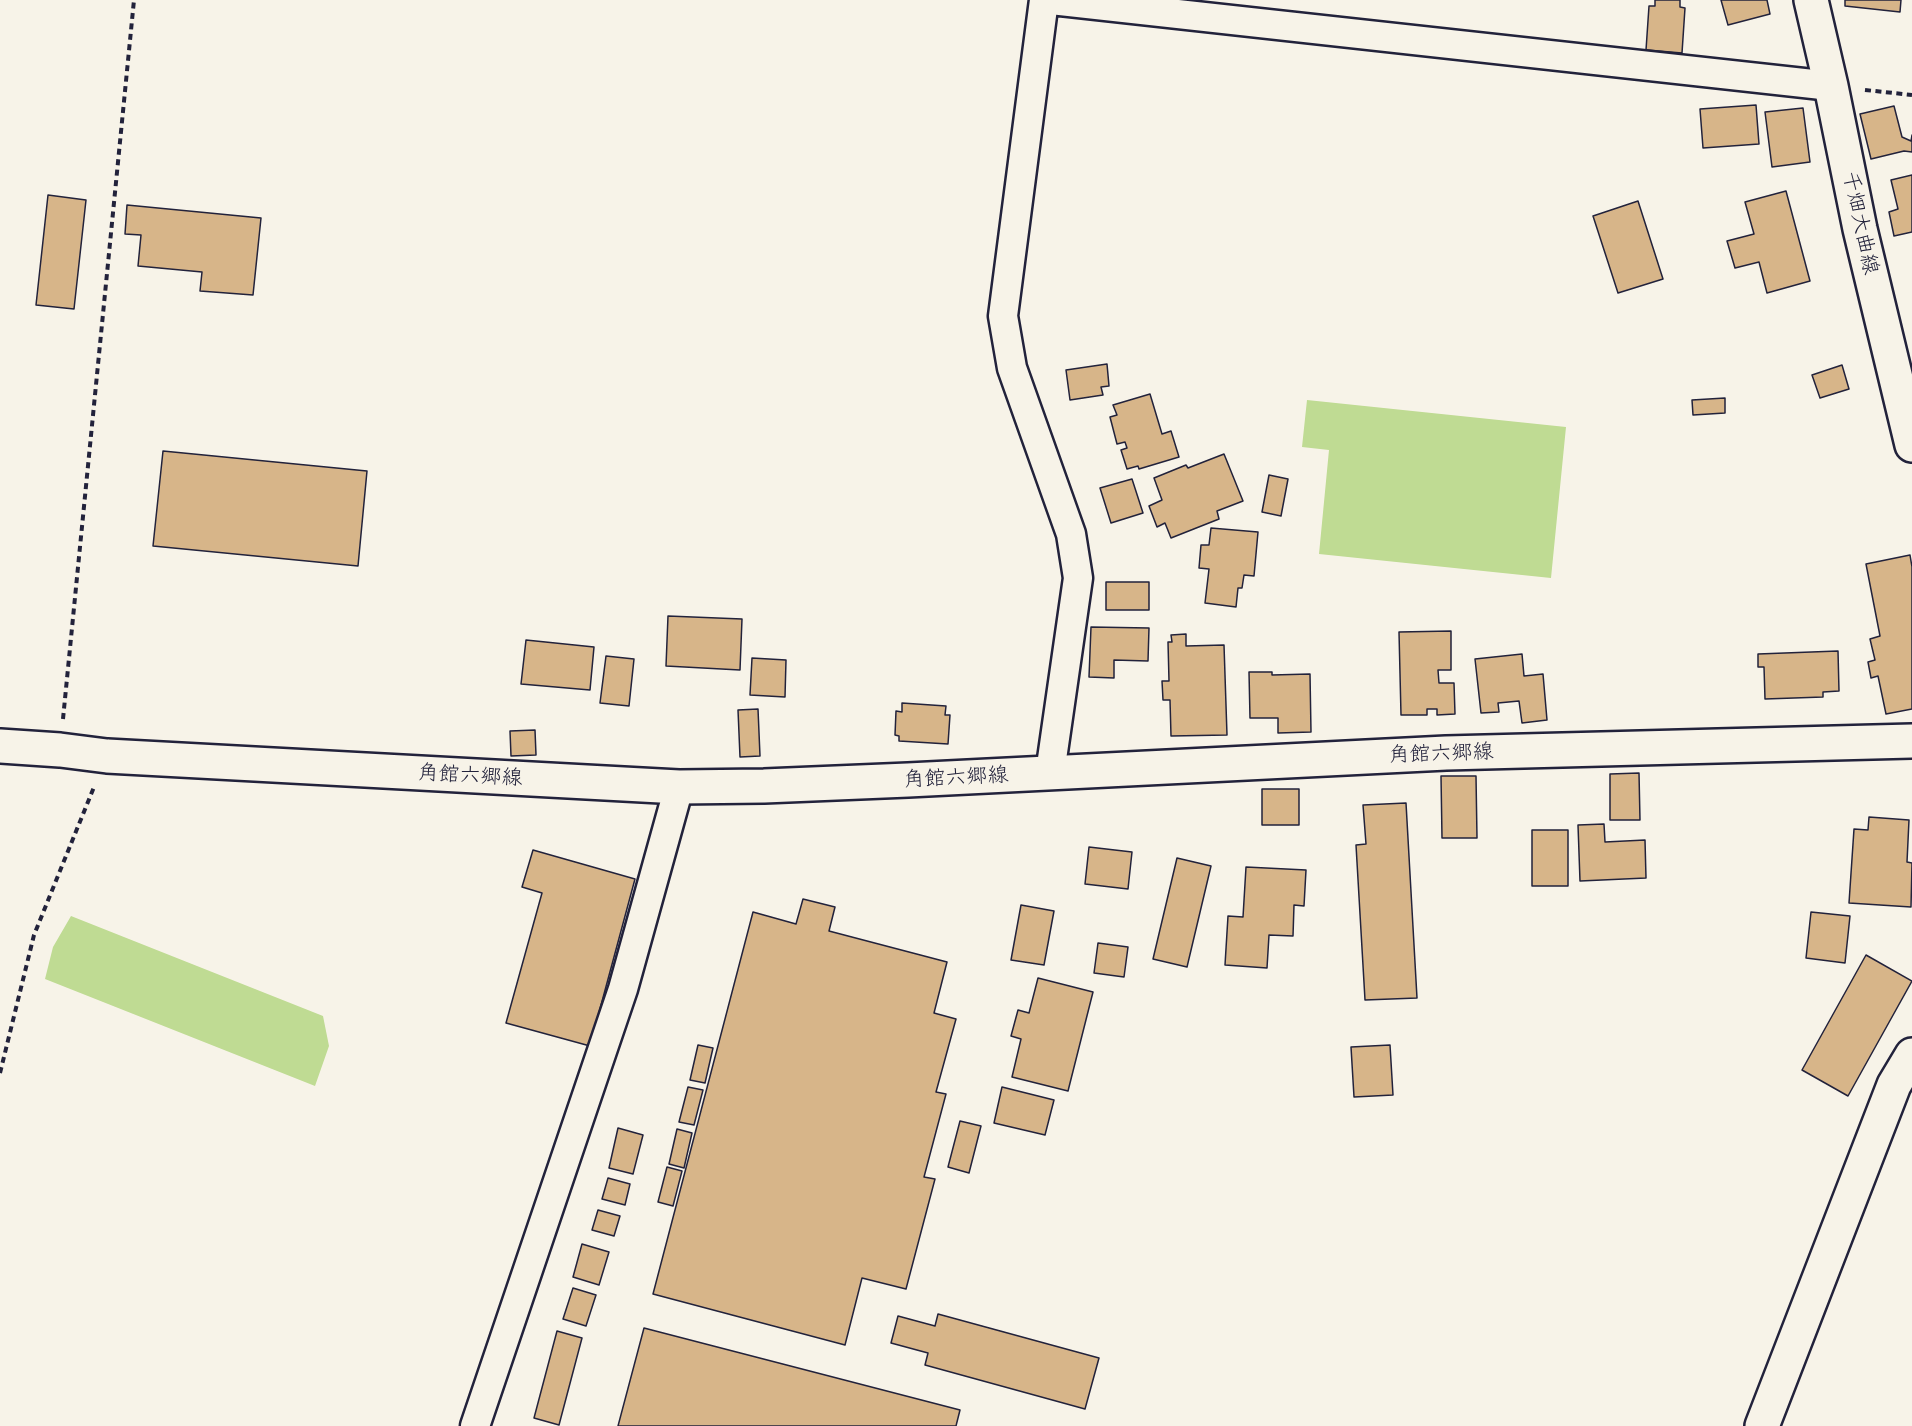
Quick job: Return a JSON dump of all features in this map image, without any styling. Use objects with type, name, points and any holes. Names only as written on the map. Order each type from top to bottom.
[{"type":"main road","name":"千畑大曲線","points":[[1811,0],[1832,86],[1860,230],[1912,445]]},
{"type":"main road","name":"角館六郷線","points":[[0,746],[107,756],[679,787],[764,786],[1446,753],[1912,741]]},
{"type":"main road","points":[[1762,1426],[1894,1085],[1912,1055]]},
{"type":"street","points":[[1044,0],[1004,316],[1012,368],[1071,534],[1078,578],[1050,773]]},
{"type":"street","points":[[1051,0],[1832,86]]},
{"type":"street","points":[[475,1426],[623,989],[679,787]]},
{"type":"path","points":[[60,750],[134,0]]},
{"type":"path","points":[[1832,86],[1912,95]]},
{"type":"path","points":[[0,1073],[34,935],[107,756]]},
{"type":"green space","points":[[1307,400],[1566,427],[1551,578],[1319,554],[1329,450],[1302,447]]},
{"type":"green space","points":[[71,916],[323,1016],[329,1046],[315,1086],[45,979],[53,947]]},
{"type":"building","points":[[1655,0],[1680,0],[1680,7],[1685,8],[1682,53],[1646,50],[1649,6],[1655,6]]},
{"type":"building","points":[[1721,0],[1767,0],[1770,14],[1728,25]]},
{"type":"building","points":[[1845,0],[1901,0],[1900,12],[1845,6]]},
{"type":"building","points":[[1756,105],[1759,144],[1703,148],[1700,109]]},
{"type":"building","points":[[1894,106],[1902,137],[1911,141],[1912,135],[1912,152],[1904,151],[1871,159],[1860,114]]},
{"type":"building","points":[[1803,108],[1810,162],[1772,167],[1765,112]]},
{"type":"building","points":[[1912,175],[1912,232],[1894,236],[1889,212],[1898,209],[1891,180]]},
{"type":"building","points":[[1786,191],[1810,281],[1767,293],[1759,262],[1735,268],[1727,241],[1754,234],[1745,202]]},
{"type":"building","points":[[48,195],[86,200],[74,309],[36,305]]},
{"type":"building","points":[[1638,201],[1663,279],[1618,293],[1593,216]]},
{"type":"building","points":[[127,205],[261,218],[253,295],[200,291],[202,272],[138,266],[141,235],[125,234]]},
{"type":"building","points":[[1107,364],[1109,386],[1101,387],[1103,395],[1070,400],[1066,370]]},
{"type":"building","points":[[1842,365],[1849,389],[1820,398],[1812,375]]},
{"type":"building","points":[[1150,394],[1162,434],[1171,431],[1179,457],[1139,469],[1138,466],[1127,469],[1121,450],[1127,448],[1125,442],[1117,444],[1110,417],[1117,415],[1113,405]]},
{"type":"building","points":[[1725,398],[1725,413],[1693,415],[1692,400]]},
{"type":"building","points":[[163,451],[367,471],[358,566],[153,546]]},
{"type":"building","points":[[1224,454],[1243,501],[1217,511],[1219,519],[1171,538],[1165,523],[1157,527],[1149,506],[1162,500],[1154,478],[1186,465],[1188,468]]},
{"type":"building","points":[[1269,475],[1288,479],[1281,516],[1262,512]]},
{"type":"building","points":[[1132,479],[1143,513],[1111,523],[1100,488]]},
{"type":"building","points":[[1211,528],[1258,532],[1254,576],[1244,575],[1242,588],[1238,588],[1236,607],[1205,603],[1209,569],[1199,568],[1201,545],[1209,545]]},
{"type":"building","points":[[1910,555],[1912,567],[1912,709],[1886,714],[1878,676],[1871,678],[1868,662],[1875,660],[1870,639],[1880,636],[1866,564]]},
{"type":"building","points":[[1106,582],[1149,582],[1149,610],[1106,610]]},
{"type":"building","points":[[668,616],[742,619],[740,670],[666,666]]},
{"type":"building","points":[[1091,627],[1149,628],[1148,661],[1114,660],[1114,678],[1089,677]]},
{"type":"building","points":[[1451,631],[1451,670],[1438,670],[1439,683],[1454,683],[1455,714],[1437,715],[1437,709],[1427,709],[1427,715],[1401,715],[1399,632]]},
{"type":"building","points":[[1186,634],[1186,646],[1224,645],[1227,735],[1171,736],[1170,700],[1163,700],[1162,681],[1169,681],[1168,642],[1172,642],[1171,635]]},
{"type":"building","points":[[526,640],[594,647],[590,690],[521,684]]},
{"type":"building","points":[[1838,651],[1839,691],[1823,692],[1823,697],[1765,699],[1764,667],[1758,667],[1758,654]]},
{"type":"building","points":[[1522,654],[1524,676],[1543,674],[1547,720],[1522,723],[1519,701],[1498,703],[1499,712],[1481,713],[1475,659]]},
{"type":"building","points":[[606,656],[634,659],[629,706],[600,703]]},
{"type":"building","points":[[752,658],[786,660],[785,697],[750,695]]},
{"type":"building","points":[[1249,672],[1272,672],[1272,675],[1310,674],[1311,732],[1278,733],[1278,718],[1250,718]]},
{"type":"building","points":[[902,703],[946,706],[945,715],[950,715],[948,744],[899,741],[899,736],[895,735],[896,711],[902,712]]},
{"type":"building","points":[[758,709],[760,756],[740,757],[738,710]]},
{"type":"building","points":[[535,730],[536,755],[511,756],[510,731]]},
{"type":"building","points":[[1639,773],[1640,820],[1610,820],[1610,774]]},
{"type":"building","points":[[1441,776],[1476,776],[1477,838],[1442,838]]},
{"type":"building","points":[[1262,789],[1299,789],[1299,825],[1262,825]]},
{"type":"building","points":[[1406,803],[1417,998],[1365,1000],[1356,845],[1366,844],[1363,805]]},
{"type":"building","points":[[1869,817],[1909,820],[1907,862],[1912,863],[1911,907],[1849,903],[1854,829],[1868,830]]},
{"type":"building","points":[[1604,824],[1605,842],[1645,840],[1646,878],[1580,881],[1578,825]]},
{"type":"building","points":[[1532,830],[1568,830],[1568,886],[1532,886]]},
{"type":"building","points":[[1089,847],[1132,852],[1128,889],[1085,884]]},
{"type":"building","points":[[533,850],[635,879],[590,1046],[506,1023],[542,893],[522,887]]},
{"type":"building","points":[[1177,858],[1211,866],[1187,967],[1153,959]]},
{"type":"building","points":[[1246,867],[1306,870],[1304,906],[1294,905],[1293,936],[1269,935],[1267,968],[1225,965],[1228,916],[1243,917]]},
{"type":"building","points":[[803,899],[835,907],[829,931],[947,962],[934,1013],[956,1019],[936,1092],[946,1094],[924,1177],[935,1179],[906,1289],[862,1278],[845,1345],[653,1294],[753,912],[796,924]]},
{"type":"building","points":[[1021,905],[1054,911],[1044,965],[1011,960]]},
{"type":"building","points":[[1811,912],[1850,916],[1845,963],[1806,958]]},
{"type":"building","points":[[1098,943],[1128,947],[1124,977],[1094,973]]},
{"type":"building","points":[[1866,955],[1912,981],[1848,1096],[1802,1070]]},
{"type":"building","points":[[1038,978],[1093,992],[1068,1091],[1012,1077],[1021,1039],[1011,1036],[1018,1010],[1029,1013]]},
{"type":"building","points":[[698,1045],[713,1048],[705,1083],[690,1080]]},
{"type":"building","points":[[1390,1045],[1393,1095],[1354,1097],[1351,1047]]},
{"type":"building","points":[[688,1087],[703,1090],[694,1125],[679,1122]]},
{"type":"building","points":[[1002,1087],[1054,1100],[1045,1135],[994,1123]]},
{"type":"building","points":[[960,1121],[981,1126],[969,1173],[948,1167]]},
{"type":"building","points":[[618,1128],[643,1135],[633,1174],[609,1168]]},
{"type":"building","points":[[677,1129],[692,1133],[684,1168],[669,1164]]},
{"type":"building","points":[[667,1167],[682,1171],[673,1206],[658,1202]]},
{"type":"building","points":[[608,1178],[630,1184],[625,1205],[602,1199]]},
{"type":"building","points":[[598,1210],[620,1216],[614,1236],[592,1230]]},
{"type":"building","points":[[582,1244],[609,1252],[599,1285],[573,1277]]},
{"type":"building","points":[[573,1288],[596,1295],[586,1326],[563,1319]]},
{"type":"building","points":[[938,1314],[1099,1358],[1085,1409],[925,1365],[928,1353],[891,1343],[898,1316],[935,1326]]},
{"type":"building","points":[[644,1328],[960,1410],[956,1426],[618,1426]]},
{"type":"building","points":[[557,1331],[582,1338],[559,1425],[534,1418]]}]
